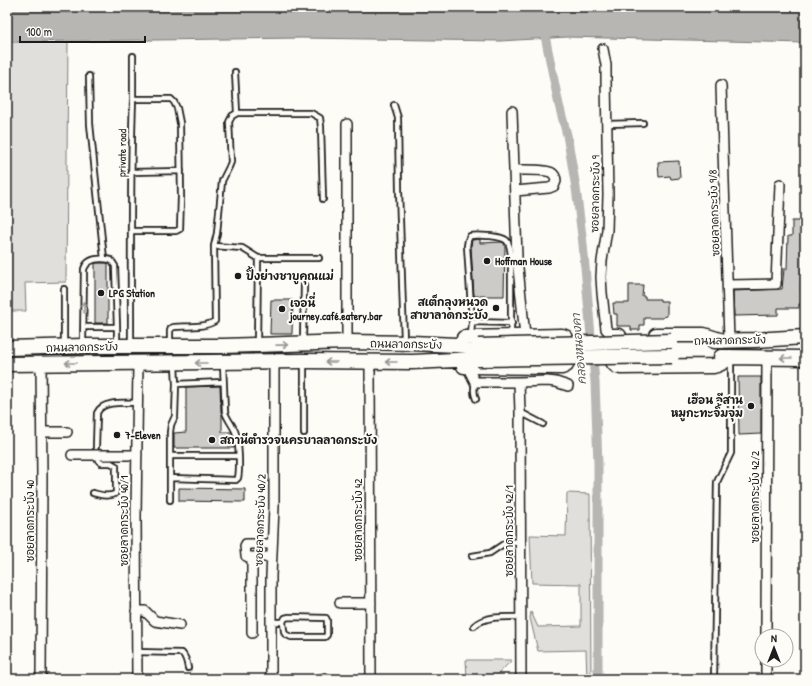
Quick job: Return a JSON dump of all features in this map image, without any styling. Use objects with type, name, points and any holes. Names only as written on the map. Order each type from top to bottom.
[{"type":"main road","points":[[516,332],[566,338],[566,365],[562,367],[473,352],[516,332]]},
{"type":"main road","points":[[726,341],[704,335],[613,336],[613,362],[614,365],[621,367],[713,366],[730,357]]},
{"type":"main road","name":"ถนนลาดกระบัง","points":[[7,364],[138,362],[412,362],[473,352],[671,341],[726,341],[805,337]]},
{"type":"main road","points":[[755,340],[805,342]]},
{"type":"main road","name":"ถนนลาดกระบัง","points":[[7,348],[83,346],[223,346],[347,342],[408,343],[473,352],[805,358]]},
{"type":"main road","points":[[223,346],[223,363]]},
{"type":"street","name":"ซอยลาดกระบัง 9","points":[[603,49],[606,65],[608,222],[601,277],[606,329],[613,336]]},
{"type":"street","name":"ซอยลาดกระบัง 9/8","points":[[721,85],[728,285],[726,341]]},
{"type":"street","points":[[512,110],[515,191],[516,332]]},
{"type":"street","points":[[347,124],[347,342]]},
{"type":"street","points":[[514,170],[552,172],[556,177],[554,186],[549,188],[515,191]]},
{"type":"street","points":[[728,285],[776,284],[780,184]]},
{"type":"street","points":[[473,352],[475,382],[547,381],[568,386]]},
{"type":"street","name":"ซอยลาดกระบัง 42/2","points":[[766,628],[767,358]]},
{"type":"street","name":"ซอยลาดกระบัง 40/1","points":[[137,679],[136,611],[138,362]]},
{"type":"street","name":"ซอยลาดกระบัง 40/2","points":[[271,679],[270,622],[271,544],[274,507],[274,362]]},
{"type":"street","name":"ซอยลาดกระบัง 42","points":[[370,362],[371,679]]},
{"type":"street","name":"ซอยลาดกระบัง 40","points":[[41,363],[41,679]]},
{"type":"street","name":"ซอยลาดกระบัง 42/1","points":[[519,382],[521,679]]},
{"type":"street","points":[[42,432],[67,432]]},
{"type":"street","points":[[72,455],[97,451],[137,455]]},
{"type":"street","points":[[271,544],[246,544],[245,546],[246,556],[271,557]]},
{"type":"street","points":[[252,557],[252,633]]},
{"type":"street","points":[[340,603],[371,603]]},
{"type":"street","points":[[136,611],[145,611],[156,620],[180,624]]},
{"type":"street","points":[[766,668],[766,679]]},
{"type":"lane","name":"private road","points":[[131,346],[133,56]]},
{"type":"lane","points":[[235,72],[237,113]]},
{"type":"lane","points":[[89,76],[90,124],[104,259]]},
{"type":"lane","points":[[131,232],[179,230],[181,226],[180,123],[177,108],[171,99],[133,99]]},
{"type":"lane","points":[[394,104],[398,118],[404,333],[408,343]]},
{"type":"lane","points":[[170,346],[170,331],[172,328],[199,326],[211,324],[215,321],[214,246],[217,233],[222,181],[231,162],[229,122],[232,116],[237,113],[311,113],[320,118],[323,199]]},
{"type":"lane","points":[[607,124],[643,123]]},
{"type":"lane","points":[[131,172],[181,171]]},
{"type":"lane","points":[[472,322],[516,332],[511,250],[507,240],[502,237],[477,235],[470,236],[468,240],[467,246],[473,352]]},
{"type":"lane","points":[[214,246],[242,248],[258,258],[319,258]]},
{"type":"lane","points":[[257,345],[258,258]]},
{"type":"lane","points":[[83,346],[84,269],[88,262],[104,259],[111,260],[115,266],[117,346]]},
{"type":"lane","points":[[303,344],[304,285]]},
{"type":"lane","points":[[64,290],[64,347]]},
{"type":"lane","points":[[84,327],[117,328]]},
{"type":"lane","points":[[714,679],[717,482],[731,454],[730,357]]},
{"type":"lane","points":[[304,362],[304,433]]},
{"type":"lane","points":[[170,500],[170,432],[175,416],[175,363]]},
{"type":"lane","points":[[171,478],[236,480],[239,476],[237,435],[225,412],[223,363]]},
{"type":"lane","points":[[176,384],[223,382]]},
{"type":"lane","points":[[475,382],[474,395],[476,398]]},
{"type":"lane","points":[[93,493],[108,496],[115,494],[116,492],[116,466],[101,463],[98,460],[97,413],[99,409],[108,404],[137,403]]},
{"type":"lane","points":[[520,412],[543,424]]},
{"type":"lane","points":[[170,456],[238,456]]},
{"type":"lane","points":[[472,556],[490,553],[505,543],[520,541]]},
{"type":"lane","points":[[288,617],[326,618],[328,620],[327,635],[325,637],[291,637],[285,634],[283,622],[285,618],[288,617]]},
{"type":"lane","points":[[474,626],[482,621],[494,618],[521,617]]},
{"type":"lane","points":[[270,622],[283,622]]},
{"type":"lane","points":[[136,652],[182,653],[185,656],[188,668]]},
{"type":"lane","points":[[315,679],[325,676]]},
{"type":"shaded area","points":[[7,7],[749,7],[752,9],[805,10],[805,43],[568,37],[500,41],[302,38],[7,42]]},
{"type":"shaded area","points":[[68,41],[66,282],[25,283],[26,311],[7,311],[7,42]]},
{"type":"shaded area","points":[[567,493],[590,494],[591,679],[587,679],[586,650],[538,651],[530,618],[531,612],[538,627],[581,626],[581,584],[532,583],[530,535],[566,536]]},
{"type":"shaded area","points":[[466,660],[512,660],[493,679],[467,679]]},
{"type":"building","points":[[679,161],[680,178],[671,179],[670,176],[659,177],[658,162]]},
{"type":"building","points":[[792,221],[805,221],[805,271],[802,270],[801,290],[805,290],[805,298],[802,298],[802,304],[799,304],[799,308],[778,308],[778,315],[734,316],[733,291],[782,289],[784,269],[787,269],[788,236],[792,236]]},
{"type":"building","name":"Hoffman House","points":[[480,239],[480,243],[503,242],[505,245],[504,296],[474,296],[471,246],[472,240]]},
{"type":"building","name":"LPG Station","points":[[95,263],[108,263],[108,323],[95,323]]},
{"type":"building","points":[[629,285],[643,285],[642,296],[645,296],[645,299],[660,299],[660,301],[667,301],[667,316],[663,318],[644,318],[644,325],[640,325],[640,330],[631,330],[631,326],[617,326],[617,314],[614,314],[613,303],[629,303]]},
{"type":"building","name":"เจอนี่ journey.café.eatery.bar","points":[[271,300],[293,300],[292,334],[270,334]]},
{"type":"building","name":"เฮือน อีสาน หมูกะทะจิ้มจุ่ม","points":[[738,377],[761,377],[761,434],[739,435]]},
{"type":"building","points":[[220,386],[222,432],[232,432],[234,448],[174,448],[174,433],[186,432],[186,387]]},
{"type":"building","points":[[179,488],[245,489],[245,502],[179,501]]},
{"type":"waterway","name":"คลองหนองคา","points":[[543,26],[559,105],[567,135],[576,188],[583,244],[595,382],[598,465],[598,679]]},
{"type":"place","name":"Hoffman House","points":[[487,261]]},
{"type":"place","name":"ปิ้งย่างชาบูคุณแม่","points":[[238,276]]},
{"type":"place","name":"LPG Station","points":[[101,293]]},
{"type":"place","name":"สเต็กลุงหนวด สาขาลาดกระบัง","points":[[496,308]]},
{"type":"place","name":"เจอนี่ journey.café.eatery.bar","points":[[282,309]]},
{"type":"place","name":"เฮือน อีสาน หมูกะทะจิ้มจุ่ม","points":[[751,406]]},
{"type":"place","name":"7-Eleven","points":[[117,435]]},
{"type":"place","name":"สถานีตำรวจนครบาลลาดกระบัง","points":[[212,440]]}]
